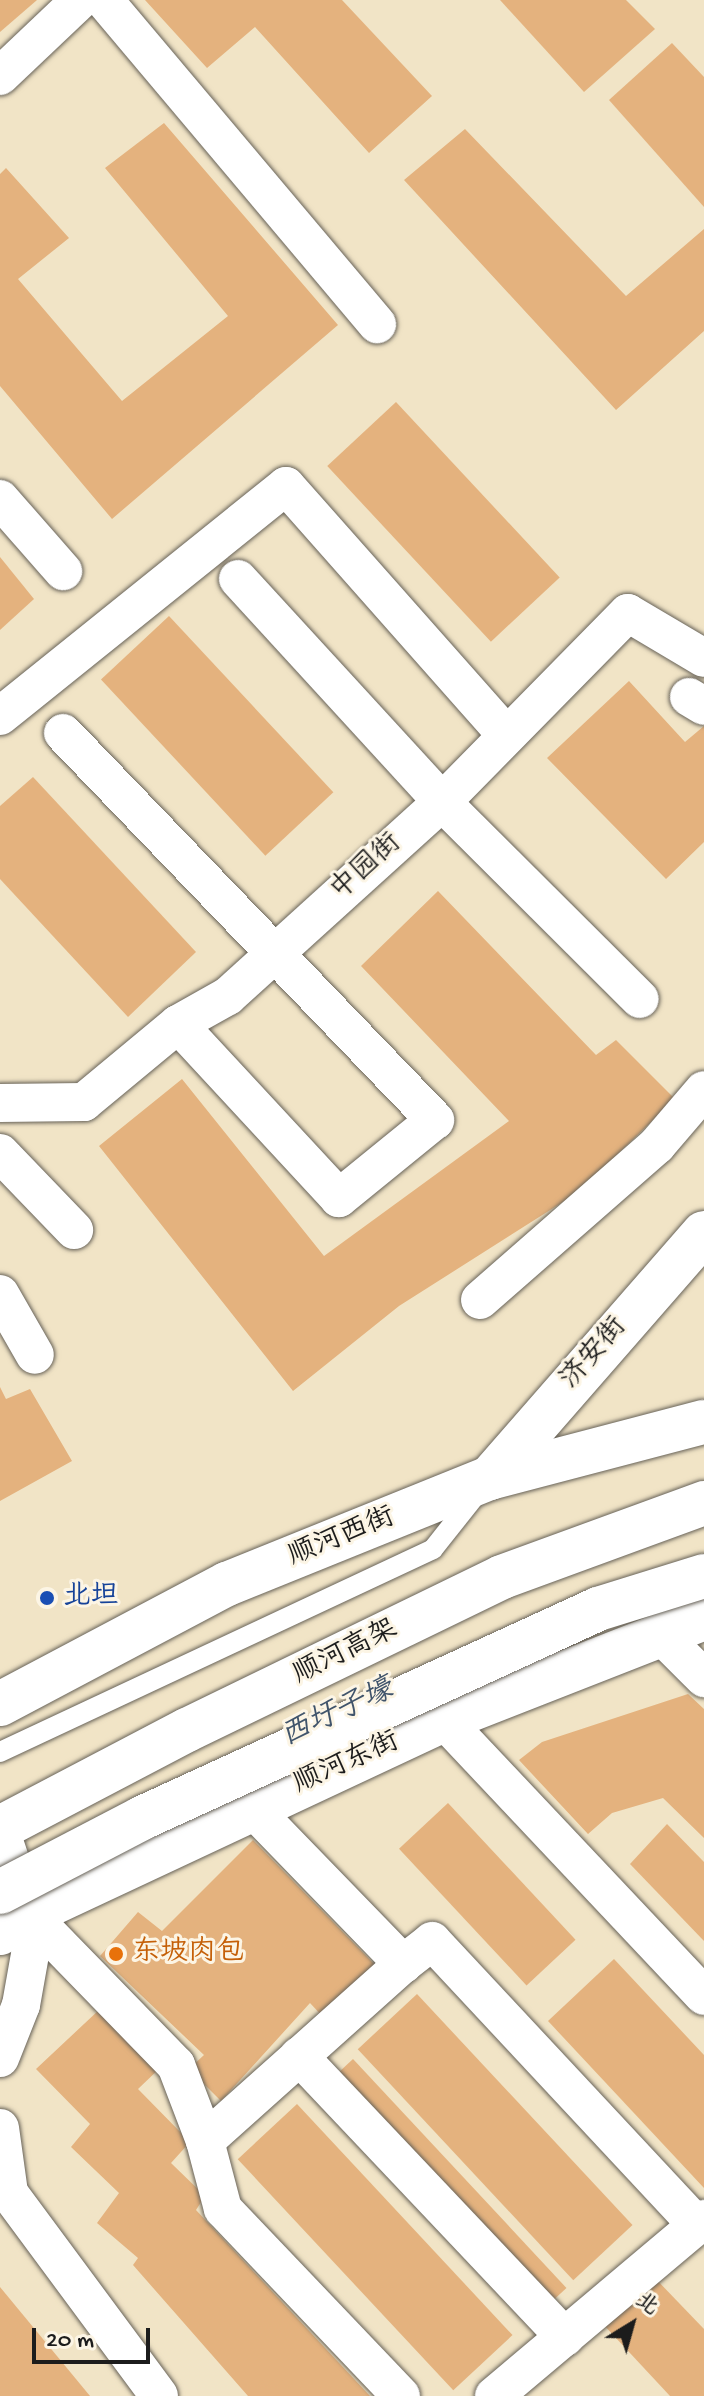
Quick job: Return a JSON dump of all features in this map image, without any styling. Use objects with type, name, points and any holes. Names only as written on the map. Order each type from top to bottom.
[{"type":"main road","name":"济安街","points":[[490,1478],[704,1233]]},
{"type":"main road","name":"顺河西街","points":[[0,1704],[227,1584],[490,1478],[704,1422]]},
{"type":"main road","name":"顺河高架","points":[[0,1828],[187,1730],[502,1577],[704,1503]]},
{"type":"main road","points":[[10,1913],[142,1818],[598,1609],[704,1576]]},
{"type":"main road","name":"顺河东街","points":[[10,1913],[444,1720],[659,1633],[704,1618]]},
{"type":"street","points":[[0,76],[80,0]]},
{"type":"street","points":[[104,0],[377,324]]},
{"type":"street","points":[[0,716],[286,486],[506,735]]},
{"type":"street","points":[[0,499],[63,571]]},
{"type":"street","points":[[238,579],[442,802],[640,999]]},
{"type":"street","name":"中园街","points":[[0,1103],[84,1102],[178,1024],[228,996],[275,949],[442,802],[628,613],[704,658]]},
{"type":"street","points":[[63,733],[275,949],[435,1120],[339,1198],[178,1024]]},
{"type":"street","points":[[480,1300],[657,1145],[704,1090]]},
{"type":"street","points":[[0,1153],[74,1230]]},
{"type":"street","points":[[0,1294],[35,1355]]},
{"type":"street","points":[[659,1633],[704,1678]]},
{"type":"street","points":[[444,1720],[704,1996]]},
{"type":"street","points":[[251,1807],[403,1964]]},
{"type":"street","points":[[0,1828],[10,1913],[176,2065],[205,2141],[223,2209],[401,2396]]},
{"type":"street","points":[[0,2058],[21,2005],[34,1932],[10,1913]]},
{"type":"street","points":[[205,2141],[432,1941],[701,2222],[494,2396]]},
{"type":"street","points":[[299,2056],[565,2337]]},
{"type":"street","points":[[0,2128],[9,2193],[159,2396]]},
{"type":"lane","points":[[0,1752],[433,1549],[490,1478]]},
{"type":"building","points":[[0,0],[37,0],[0,32]]},
{"type":"building","points":[[145,0],[342,0],[432,96],[369,153],[255,27],[207,68]]},
{"type":"building","points":[[500,0],[626,0],[655,29],[584,92]]},
{"type":"building","points":[[672,43],[704,77],[704,207],[609,100]]},
{"type":"building","points":[[164,123],[338,325],[112,519],[0,386],[0,174],[6,168],[69,238],[18,279],[122,401],[228,316],[105,168]]},
{"type":"building","points":[[465,129],[626,296],[704,229],[704,331],[616,410],[404,180]]},
{"type":"building","points":[[396,402],[560,578],[491,642],[327,466]]},
{"type":"building","points":[[0,557],[34,599],[0,630]]},
{"type":"building","points":[[169,616],[333,792],[265,856],[101,679]]},
{"type":"building","points":[[629,681],[685,742],[704,726],[704,842],[666,879],[547,758]]},
{"type":"building","points":[[33,777],[196,952],[128,1017],[0,879],[0,806]]},
{"type":"building","points":[[438,891],[596,1055],[616,1040],[675,1099],[577,1193],[399,1306],[293,1391],[99,1146],[182,1079],[324,1256],[509,1121],[361,966]]},
{"type":"building","points":[[0,1387],[6,1399],[30,1389],[72,1461],[0,1501]]},
{"type":"building","points":[[688,1694],[704,1709],[704,1838],[663,1798],[612,1813],[588,1834],[519,1760],[542,1742]]},
{"type":"building","points":[[448,1803],[576,1940],[527,1985],[399,1849]]},
{"type":"building","points":[[667,1824],[704,1862],[704,1941],[630,1864]]},
{"type":"building","points":[[253,1840],[378,1968],[324,2018],[310,2003],[221,2101],[189,2069],[204,2055],[100,1956],[138,1912],[162,1931]]},
{"type":"building","points":[[614,1959],[704,2055],[704,2188],[548,2021]]},
{"type":"building","points":[[417,1994],[633,2225],[573,2280],[358,2049]]},
{"type":"building","points":[[100,2009],[161,2067],[138,2089],[190,2142],[171,2163],[205,2196],[196,2210],[370,2396],[248,2396],[133,2265],[138,2258],[97,2223],[119,2193],[71,2147],[90,2124],[36,2069]]},
{"type":"building","points":[[353,2059],[566,2288],[545,2308],[331,2079]]},
{"type":"building","points":[[297,2104],[513,2335],[453,2390],[238,2159]]},
{"type":"building","points":[[654,2277],[704,2329],[704,2396],[670,2396],[602,2323]]},
{"type":"building","points":[[0,2287],[90,2396],[0,2396]]},
{"type":"place","name":"北坦","points":[[47,1598]]},
{"type":"place","name":"东坡肉包","points":[[116,1954]]},
{"type":"water label","name":"西圩子壕","points":[[338,1715]]}]
